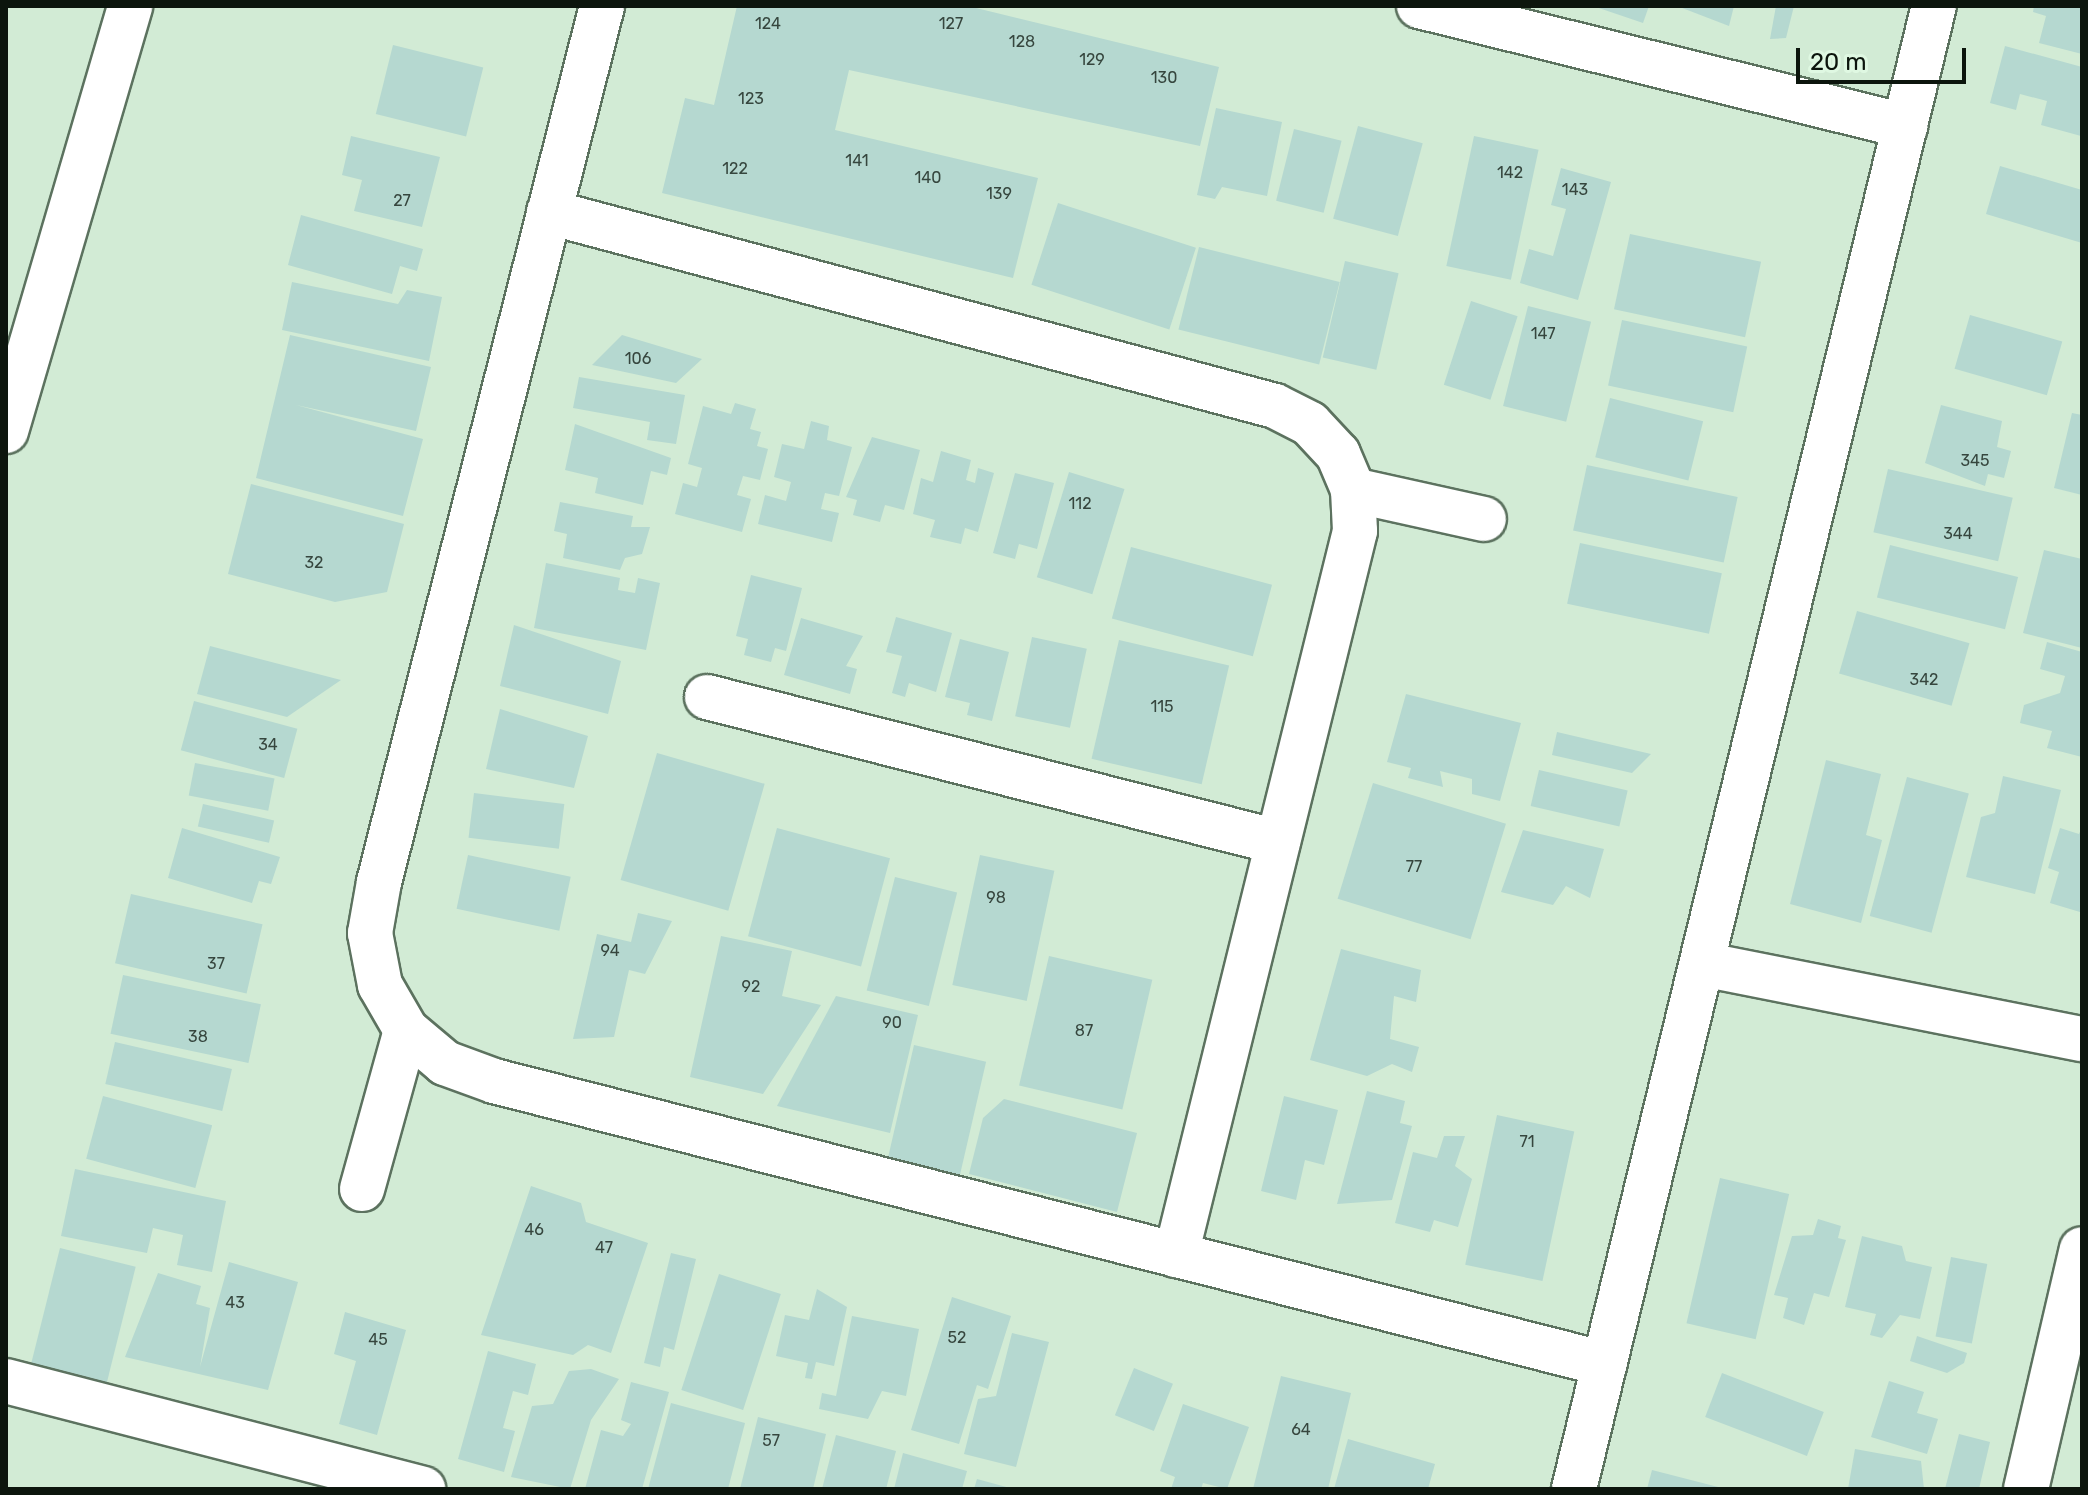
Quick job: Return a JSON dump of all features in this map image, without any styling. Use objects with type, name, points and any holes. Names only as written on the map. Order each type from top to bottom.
[{"type":"street","points":[[6,431],[130,6]]},
{"type":"street","points":[[602,6],[379,882],[370,933],[380,985],[406,1030],[445,1063],[494,1081],[1605,1364]]},
{"type":"street","points":[[1419,6],[1905,126]]},
{"type":"street","points":[[1574,1489],[1934,6]]},
{"type":"street","points":[[549,212],[1275,406],[1310,424],[1338,454],[1353,490],[1355,531],[1176,1255]]},
{"type":"street","points":[[1353,490],[1484,519]]},
{"type":"street","points":[[707,697],[1278,842]]},
{"type":"street","points":[[1702,964],[2082,1039]]},
{"type":"street","points":[[362,1189],[406,1030]]},
{"type":"street","points":[[2026,1489],[2082,1249]]},
{"type":"street","points":[[6,1381],[423,1489]]},
{"type":"building","points":[[737,6],[968,6],[1219,67],[1200,146],[849,70],[835,130],[1038,178],[1013,278],[662,193],[685,98],[714,105]]},
{"type":"building","points":[[1593,6],[1649,6],[1643,23]]},
{"type":"building","points":[[1677,6],[1734,6],[1729,26]]},
{"type":"building","points":[[1776,6],[1794,6],[1786,38],[1770,39]]},
{"type":"building","points":[[2034,6],[2082,6],[2082,54],[2039,43],[2046,16],[2033,12]]},
{"type":"building","points":[[393,45],[483,67],[466,136],[376,114]]},
{"type":"building","points":[[2005,46],[2082,67],[2081,136],[2041,125],[2047,101],[2020,94],[2016,110],[1990,103]]},
{"type":"building","points":[[1216,108],[1282,122],[1267,196],[1222,187],[1215,199],[1197,195]]},
{"type":"building","points":[[1358,126],[1423,143],[1398,236],[1333,219]]},
{"type":"building","points":[[1294,129],[1342,141],[1324,213],[1276,201]]},
{"type":"building","points":[[351,136],[440,157],[422,227],[354,211],[362,180],[342,175]]},
{"type":"building","points":[[1474,136],[1539,150],[1511,280],[1446,266]]},
{"type":"building","points":[[2000,166],[2082,190],[2082,243],[1986,214]]},
{"type":"building","points":[[1561,168],[1611,182],[1578,300],[1520,283],[1529,249],[1553,256],[1566,209],[1551,205]]},
{"type":"building","points":[[1058,203],[1196,248],[1169,330],[1031,285]]},
{"type":"building","points":[[301,215],[423,249],[417,271],[400,266],[392,294],[288,265]]},
{"type":"building","points":[[1630,234],[1761,262],[1745,337],[1614,309]]},
{"type":"building","points":[[1199,247],[1340,282],[1319,365],[1178,329]]},
{"type":"building","points":[[1345,261],[1399,273],[1376,370],[1323,357]]},
{"type":"building","points":[[292,282],[398,304],[407,290],[442,297],[429,361],[282,330]]},
{"type":"building","points":[[1471,301],[1518,316],[1490,400],[1444,385]]},
{"type":"building","points":[[1528,306],[1591,322],[1566,422],[1503,406]]},
{"type":"building","points":[[1970,315],[2062,341],[2047,395],[1955,369]]},
{"type":"building","points":[[1622,320],[1747,347],[1733,412],[1608,386]]},
{"type":"building","points":[[290,335],[431,367],[416,431],[296,405],[423,439],[403,516],[256,478]]},
{"type":"building","points":[[622,335],[702,359],[676,383],[592,365]]},
{"type":"building","points":[[579,377],[685,395],[676,444],[647,440],[650,422],[573,408]]},
{"type":"building","points":[[1610,398],[1703,421],[1688,480],[1595,457]]},
{"type":"building","points":[[735,403],[756,409],[750,429],[761,432],[757,446],[768,449],[760,480],[743,476],[737,495],[751,499],[742,532],[675,514],[683,483],[697,487],[702,468],[688,464],[703,406],[731,414]]},
{"type":"building","points":[[1941,405],[2002,421],[1997,447],[2011,451],[2004,478],[1988,474],[1985,486],[1925,463]]},
{"type":"building","points":[[2072,413],[2082,415],[2082,495],[2054,488]]},
{"type":"building","points":[[811,421],[829,426],[827,440],[852,447],[839,496],[825,493],[821,509],[839,513],[832,542],[758,524],[765,495],[786,501],[791,482],[774,477],[782,444],[804,449]]},
{"type":"building","points":[[575,424],[671,458],[667,475],[651,471],[643,505],[595,493],[598,478],[565,470]]},
{"type":"building","points":[[872,437],[920,450],[904,510],[885,505],[880,522],[853,515],[857,500],[846,497]]},
{"type":"building","points":[[941,451],[971,460],[966,480],[975,483],[978,468],[994,473],[978,532],[965,528],[961,544],[930,537],[935,520],[913,514],[921,478],[933,482]]},
{"type":"building","points":[[1587,465],[1738,497],[1724,563],[1573,531]]},
{"type":"building","points":[[1888,469],[2013,498],[1998,561],[1873,532]]},
{"type":"building","points":[[1069,472],[1124,489],[1092,594],[1037,577]]},
{"type":"building","points":[[1015,473],[1054,483],[1037,549],[1019,544],[1015,559],[993,553]]},
{"type":"building","points":[[251,484],[404,524],[387,592],[335,602],[228,574]]},
{"type":"building","points":[[560,502],[633,516],[631,527],[650,527],[642,554],[625,558],[620,570],[563,558],[567,534],[554,531]]},
{"type":"building","points":[[1580,543],[1722,573],[1709,634],[1567,604]]},
{"type":"building","points":[[1890,545],[2018,577],[2005,629],[1877,597]]},
{"type":"building","points":[[1131,547],[1272,585],[1253,656],[1112,618]]},
{"type":"building","points":[[2044,550],[2082,559],[2082,648],[2023,633]]},
{"type":"building","points":[[546,563],[620,578],[618,590],[635,593],[638,578],[660,583],[646,650],[534,628]]},
{"type":"building","points":[[751,575],[802,588],[786,651],[775,648],[771,662],[744,655],[748,639],[736,636]]},
{"type":"building","points":[[1857,611],[1969,643],[1952,706],[1839,673]]},
{"type":"building","points":[[896,617],[952,633],[936,692],[909,683],[905,697],[892,693],[902,656],[886,652]]},
{"type":"building","points":[[801,618],[863,636],[846,666],[857,669],[850,694],[784,675]]},
{"type":"building","points":[[514,625],[621,661],[608,714],[500,686]]},
{"type":"building","points":[[1032,637],[1087,649],[1070,728],[1015,716]]},
{"type":"building","points":[[960,639],[1009,652],[992,721],[967,715],[970,703],[945,697]]},
{"type":"building","points":[[1119,640],[1229,665],[1202,784],[1092,759]]},
{"type":"building","points":[[2047,642],[2082,652],[2082,757],[2047,748],[2052,731],[2020,723],[2024,705],[2060,693],[2065,676],[2040,669]]},
{"type":"building","points":[[210,646],[341,680],[287,717],[197,694]]},
{"type":"building","points":[[1406,694],[1521,723],[1500,801],[1472,794],[1472,779],[1440,771],[1443,787],[1408,778],[1411,768],[1387,762]]},
{"type":"building","points":[[194,701],[297,729],[284,778],[181,750]]},
{"type":"building","points":[[500,709],[588,736],[574,788],[486,769]]},
{"type":"building","points":[[1557,732],[1651,754],[1632,773],[1552,755]]},
{"type":"building","points":[[657,753],[765,784],[728,911],[621,880]]},
{"type":"building","points":[[1826,760],[1881,774],[1866,835],[1882,840],[1861,923],[1790,904]]},
{"type":"building","points":[[195,763],[275,778],[268,811],[189,795]]},
{"type":"building","points":[[1539,770],[1628,790],[1619,827],[1531,806]]},
{"type":"building","points":[[2003,776],[2061,790],[2035,894],[1966,877],[1981,817],[1995,813]]},
{"type":"building","points":[[1907,777],[1969,794],[1932,933],[1870,916]]},
{"type":"building","points":[[1373,783],[1506,824],[1471,939],[1338,899]]},
{"type":"building","points":[[474,793],[564,804],[559,849],[469,838]]},
{"type":"building","points":[[203,804],[274,820],[269,843],[198,826]]},
{"type":"building","points":[[2082,827],[2080,912],[2050,903],[2059,872],[2048,868],[2060,828],[2079,834]]},
{"type":"building","points":[[182,828],[280,857],[271,884],[259,881],[252,903],[168,878]]},
{"type":"building","points":[[777,828],[890,858],[861,966],[748,936]]},
{"type":"building","points":[[1523,830],[1604,849],[1590,898],[1566,886],[1553,905],[1501,892]]},
{"type":"building","points":[[468,855],[571,877],[559,931],[457,909]]},
{"type":"building","points":[[980,855],[1054,871],[1027,1001],[952,985]]},
{"type":"building","points":[[895,877],[957,892],[929,1006],[867,991]]},
{"type":"building","points":[[131,894],[263,924],[247,994],[115,963]]},
{"type":"building","points":[[638,913],[672,921],[645,974],[629,970],[614,1037],[573,1039],[597,934],[631,942]]},
{"type":"building","points":[[721,936],[792,951],[782,996],[821,1005],[763,1094],[690,1077]]},
{"type":"building","points":[[1341,949],[1421,970],[1416,1002],[1394,996],[1390,1039],[1419,1047],[1412,1072],[1392,1064],[1367,1076],[1310,1060]]},
{"type":"building","points":[[1049,956],[1152,980],[1122,1109],[1019,1086]]},
{"type":"building","points":[[123,975],[261,1004],[248,1063],[111,1034]]},
{"type":"building","points":[[836,996],[918,1015],[890,1133],[777,1106]]},
{"type":"building","points":[[115,1042],[232,1069],[222,1111],[105,1084]]},
{"type":"building","points":[[914,1045],[986,1062],[959,1180],[887,1163]]},
{"type":"building","points":[[1367,1091],[1405,1101],[1400,1123],[1412,1126],[1392,1200],[1337,1204]]},
{"type":"building","points":[[103,1096],[212,1125],[195,1188],[86,1159]]},
{"type":"building","points":[[1284,1096],[1338,1110],[1324,1165],[1305,1160],[1296,1200],[1261,1191]]},
{"type":"building","points":[[1004,1099],[1137,1133],[1117,1212],[969,1174],[983,1118]]},
{"type":"building","points":[[1497,1115],[1574,1131],[1542,1281],[1465,1265]]},
{"type":"building","points":[[1444,1136],[1465,1136],[1455,1166],[1472,1179],[1458,1227],[1434,1220],[1430,1232],[1395,1223],[1413,1152],[1437,1158]]},
{"type":"building","points":[[75,1169],[226,1201],[212,1272],[177,1265],[183,1235],[153,1228],[147,1253],[61,1236]]},
{"type":"building","points":[[1720,1178],[1789,1194],[1756,1339],[1686,1323]]},
{"type":"building","points":[[531,1186],[581,1203],[586,1222],[648,1243],[611,1353],[588,1345],[573,1355],[481,1335]]},
{"type":"building","points":[[1818,1219],[1841,1226],[1838,1238],[1846,1240],[1829,1297],[1814,1293],[1804,1325],[1783,1318],[1788,1298],[1774,1295],[1792,1236],[1813,1235]]},
{"type":"building","points":[[1862,1236],[1902,1246],[1906,1261],[1932,1267],[1920,1319],[1900,1315],[1882,1338],[1870,1335],[1876,1314],[1845,1307]]},
{"type":"building","points":[[60,1248],[136,1267],[104,1393],[29,1374]]},
{"type":"building","points":[[671,1253],[696,1259],[674,1350],[664,1347],[660,1367],[644,1363]]},
{"type":"building","points":[[1951,1257],[1987,1264],[1972,1344],[1936,1337]]},
{"type":"building","points":[[229,1262],[298,1282],[268,1390],[125,1357],[158,1273],[201,1286],[196,1304],[210,1308],[200,1367]]},
{"type":"building","points":[[719,1274],[781,1294],[743,1410],[681,1390]]},
{"type":"building","points":[[817,1289],[847,1307],[834,1366],[816,1362],[812,1379],[805,1378],[808,1363],[776,1356],[785,1315],[809,1320]]},
{"type":"building","points":[[952,1297],[1011,1316],[988,1389],[977,1385],[959,1444],[911,1430]]},
{"type":"building","points":[[345,1312],[406,1330],[377,1435],[339,1424],[356,1361],[334,1354]]},
{"type":"building","points":[[852,1316],[919,1329],[906,1396],[882,1391],[868,1419],[819,1409],[822,1393],[836,1396]]},
{"type":"building","points":[[1012,1333],[1049,1342],[1016,1467],[964,1454],[978,1399],[996,1396]]},
{"type":"building","points":[[1917,1336],[1967,1353],[1964,1363],[1947,1373],[1910,1361]]},
{"type":"building","points":[[488,1351],[536,1364],[528,1395],[513,1391],[503,1428],[515,1431],[504,1472],[458,1459]]},
{"type":"building","points":[[1134,1368],[1173,1384],[1154,1431],[1115,1415]]},
{"type":"building","points":[[591,1369],[619,1379],[591,1420],[570,1489],[511,1477],[532,1406],[553,1404],[569,1371]]},
{"type":"building","points":[[1722,1373],[1824,1412],[1807,1456],[1705,1417]]},
{"type":"building","points":[[1281,1376],[1351,1393],[1328,1489],[1253,1489]]},
{"type":"building","points":[[1889,1381],[1924,1392],[1917,1413],[1938,1419],[1927,1454],[1871,1437]]},
{"type":"building","points":[[631,1382],[669,1392],[642,1489],[585,1489],[601,1430],[623,1436],[631,1424],[621,1420]]},
{"type":"building","points":[[671,1403],[745,1423],[728,1489],[648,1489]]},
{"type":"building","points":[[1183,1404],[1249,1427],[1227,1489],[1203,1483],[1201,1489],[1171,1489],[1175,1477],[1160,1471]]},
{"type":"building","points":[[758,1417],[826,1434],[813,1489],[740,1489]]},
{"type":"building","points":[[1959,1434],[1990,1442],[1979,1489],[1945,1489]]},
{"type":"building","points":[[836,1435],[896,1451],[886,1489],[822,1489]]},
{"type":"building","points":[[1348,1439],[1435,1464],[1428,1489],[1334,1489]]},
{"type":"building","points":[[1855,1449],[1921,1461],[1924,1489],[1848,1489]]},
{"type":"building","points":[[903,1453],[967,1471],[962,1489],[894,1489]]},
{"type":"building","points":[[1652,1470],[1722,1488],[1722,1489],[1647,1489]]},
{"type":"building","points":[[977,1479],[1010,1488],[1010,1489],[974,1489]]}]
